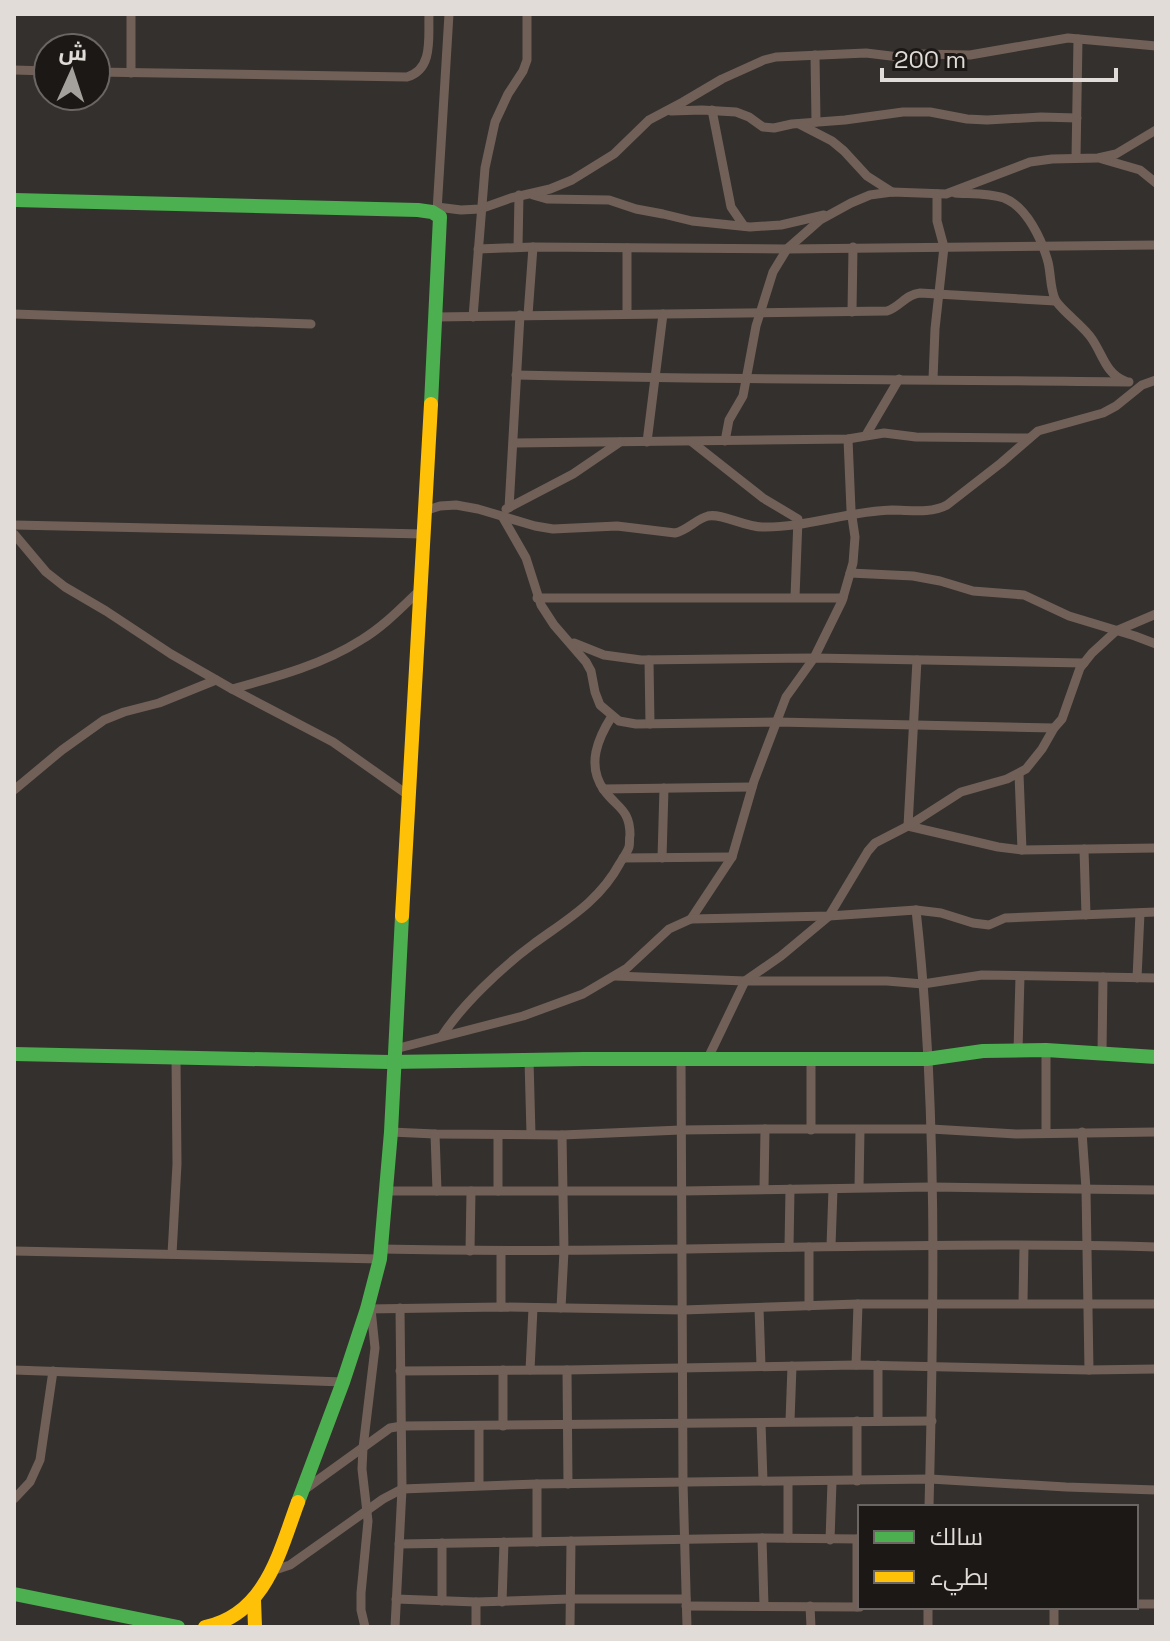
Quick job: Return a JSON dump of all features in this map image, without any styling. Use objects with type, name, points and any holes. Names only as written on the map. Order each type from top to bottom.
[{"type":"street","points":[[131,14],[131,73]]},
{"type":"street","points":[[112,72],[407,77],[422,69],[427,59],[429,14]]},
{"type":"street","points":[[205,1627],[231,1619],[254,1600],[272,1571],[369,1309],[381,1254],[391,1132],[441,223],[437,211],[449,14]]},
{"type":"street","points":[[473,317],[485,168],[495,122],[527,60],[527,14]]},
{"type":"street","points":[[14,200],[437,211],[480,209],[560,185],[620,149],[649,120],[722,79],[764,60],[782,56],[873,53],[899,57],[970,55],[1051,40],[1078,39],[1156,46]]},
{"type":"street","points":[[1076,158],[1078,39]]},
{"type":"street","points":[[815,55],[816,122]]},
{"type":"street","points":[[664,112],[712,110],[740,113],[769,128],[924,112],[987,120],[1077,118]]},
{"type":"street","points":[[712,110],[731,207],[744,226]]},
{"type":"street","points":[[797,123],[832,141],[867,176],[892,192]]},
{"type":"street","points":[[950,193],[1030,162],[1116,154],[1156,130]]},
{"type":"street","points":[[1098,158],[1140,170],[1156,183]]},
{"type":"street","points":[[725,441],[729,420],[743,396],[759,313],[773,272],[787,249],[833,213],[870,195],[892,192],[990,195],[1014,204],[1043,246],[1055,301],[1091,337],[1111,372],[1118,378],[1156,387]]},
{"type":"street","points":[[524,194],[547,199],[609,200],[692,221],[744,226],[781,225],[833,213]]},
{"type":"street","points":[[518,247],[524,194]]},
{"type":"street","points":[[933,379],[944,247],[937,221],[937,194]]},
{"type":"street","points":[[478,249],[1156,245]]},
{"type":"street","points":[[533,247],[516,375],[514,443],[503,513],[526,558],[537,598],[546,615],[586,662],[600,705],[625,723],[777,722],[1054,728]]},
{"type":"street","points":[[852,312],[853,247]]},
{"type":"street","points":[[627,248],[627,314]]},
{"type":"street","points":[[435,317],[887,311],[910,295],[920,293],[1055,301]]},
{"type":"street","points":[[14,314],[311,324]]},
{"type":"street","points":[[647,442],[663,314]]},
{"type":"street","points":[[516,375],[655,379],[1129,382]]},
{"type":"street","points":[[866,435],[899,379]]},
{"type":"street","points":[[424,511],[456,505],[503,513],[535,526],[553,529],[617,526],[675,533],[709,516],[753,527],[774,527],[881,511],[924,511],[942,507],[1044,428],[1094,417],[1110,410],[1142,385],[1156,380]]},
{"type":"street","points":[[514,443],[848,439],[884,433],[916,437],[1029,438]]},
{"type":"street","points":[[691,919],[732,857],[752,787],[786,697],[814,658],[843,598],[854,557],[855,537],[851,515],[848,439]]},
{"type":"street","points":[[503,513],[566,479],[620,442]]},
{"type":"street","points":[[692,442],[763,498],[797,518],[795,597]]},
{"type":"street","points":[[14,525],[423,534]]},
{"type":"street","points":[[14,534],[56,581],[171,654],[333,742],[408,795]]},
{"type":"street","points":[[850,573],[913,576],[973,591],[1024,595],[1069,616],[1156,644]]},
{"type":"street","points":[[232,689],[279,676],[363,639],[419,591]]},
{"type":"street","points":[[537,598],[843,598]]},
{"type":"street","points":[[708,1058],[745,981],[829,916],[875,843],[961,792],[1019,774],[1034,761],[1062,719],[1080,668],[1092,653],[1116,631],[1156,614]]},
{"type":"street","points":[[567,639],[604,655],[649,660],[814,658],[1084,663]]},
{"type":"street","points":[[649,660],[650,724]]},
{"type":"street","points":[[908,826],[917,660]]},
{"type":"street","points":[[14,790],[104,720],[159,703],[216,680]]},
{"type":"street","points":[[442,1036],[452,1020],[501,972],[577,914],[613,877],[629,847],[630,824],[626,814],[603,789],[596,772],[594,756],[612,716]]},
{"type":"street","points":[[1019,774],[1022,850]]},
{"type":"street","points":[[603,789],[752,787]]},
{"type":"street","points":[[662,858],[664,788]]},
{"type":"street","points":[[908,826],[1022,850],[1156,848]]},
{"type":"street","points":[[1084,849],[1086,915]]},
{"type":"street","points":[[623,858],[732,857]]},
{"type":"street","points":[[395,1055],[442,1036],[523,1016],[583,994],[627,968],[669,929],[691,919],[829,916],[916,910],[989,925],[1005,918],[1156,912]]},
{"type":"street","points":[[916,910],[931,1100],[933,1367],[929,1505]]},
{"type":"street","points":[[1137,978],[1140,913]]},
{"type":"street","points":[[615,976],[923,984],[982,975],[1156,978]]},
{"type":"street","points":[[1018,1051],[1020,976]]},
{"type":"street","points":[[1102,1053],[1103,977]]},
{"type":"street","points":[[1046,1050],[1046,1133]]},
{"type":"street","points":[[14,1054],[176,1058],[395,1055],[529,1060],[927,1059],[983,1051],[1046,1050],[1156,1057]]},
{"type":"street","points":[[172,1254],[177,1164],[176,1058]]},
{"type":"street","points":[[811,1058],[811,1130]]},
{"type":"street","points":[[681,1059],[683,1482],[687,1627]]},
{"type":"street","points":[[529,1060],[531,1134]]},
{"type":"street","points":[[391,1132],[498,1135],[765,1129],[931,1129],[1016,1134],[1156,1132]]},
{"type":"street","points":[[764,1189],[765,1129]]},
{"type":"street","points":[[859,1187],[860,1130]]},
{"type":"street","points":[[1082,1132],[1089,1370]]},
{"type":"street","points":[[435,1134],[437,1191]]},
{"type":"street","points":[[498,1135],[498,1191]]},
{"type":"street","points":[[561,1308],[564,1251],[562,1135]]},
{"type":"street","points":[[386,1191],[682,1191],[859,1187],[1156,1190]]},
{"type":"street","points":[[789,1247],[790,1189]]},
{"type":"street","points":[[831,1246],[833,1189]]},
{"type":"street","points":[[470,1251],[471,1191]]},
{"type":"street","points":[[14,1251],[381,1254],[831,1246],[1156,1247]]},
{"type":"street","points":[[1023,1303],[1024,1246]]},
{"type":"street","points":[[809,1247],[809,1306]]},
{"type":"street","points":[[501,1251],[501,1307]]},
{"type":"street","points":[[369,1309],[501,1307],[683,1310],[858,1304],[1156,1304]]},
{"type":"street","points":[[856,1365],[858,1304]]},
{"type":"street","points":[[395,1627],[402,1489],[400,1308]]},
{"type":"street","points":[[530,1370],[533,1308]]},
{"type":"street","points":[[759,1308],[761,1366]]},
{"type":"street","points":[[365,1627],[361,1593],[367,1545],[367,1509],[362,1469],[375,1348],[369,1309]]},
{"type":"street","points":[[400,1371],[856,1365],[1156,1369]]},
{"type":"street","points":[[878,1365],[878,1420]]},
{"type":"street","points":[[790,1421],[792,1366]]},
{"type":"street","points":[[14,1370],[343,1382]]},
{"type":"street","points":[[503,1370],[503,1426]]},
{"type":"street","points":[[567,1370],[568,1484]]},
{"type":"street","points":[[14,1499],[30,1482],[40,1460],[53,1371]]},
{"type":"street","points":[[857,1421],[857,1481]]},
{"type":"street","points":[[303,1490],[390,1428],[402,1426],[932,1421]]},
{"type":"street","points":[[761,1423],[763,1481]]},
{"type":"street","points":[[479,1426],[479,1485]]},
{"type":"street","points":[[272,1571],[290,1565],[367,1509],[402,1489],[479,1485],[930,1479],[1156,1490]]},
{"type":"street","points":[[788,1482],[788,1538]]},
{"type":"street","points":[[830,1540],[832,1482]]},
{"type":"street","points":[[537,1484],[537,1542]]},
{"type":"street","points":[[762,1538],[764,1606]]},
{"type":"street","points":[[399,1544],[858,1539]]},
{"type":"street","points":[[570,1627],[571,1541]]},
{"type":"street","points":[[502,1602],[504,1542]]},
{"type":"street","points":[[442,1543],[442,1601]]},
{"type":"street","points":[[14,1594],[109,1621],[178,1627]]},
{"type":"street","points":[[396,1599],[476,1602],[570,1599],[858,1607]]},
{"type":"street","points":[[254,1600],[255,1627]]},
{"type":"street","points":[[476,1602],[476,1627]]},
{"type":"street","points":[[810,1606],[811,1627]]},
{"type":"traffic: fast","points":[[14,200],[432,212],[440,217],[431,404]]},
{"type":"traffic: fast","points":[[298,1502],[343,1382],[380,1259],[391,1132],[402,916]]},
{"type":"traffic: fast","points":[[14,1054],[389,1062],[927,1059],[983,1051],[1046,1050],[1156,1057]]},
{"type":"traffic: fast","points":[[14,1594],[178,1627]]},
{"type":"traffic: slow","points":[[402,916],[431,404]]},
{"type":"traffic: slow","points":[[205,1627],[226,1620],[243,1609],[256,1595],[276,1561],[298,1502]]},
{"type":"traffic: slow","points":[[254,1600],[255,1627]]}]
